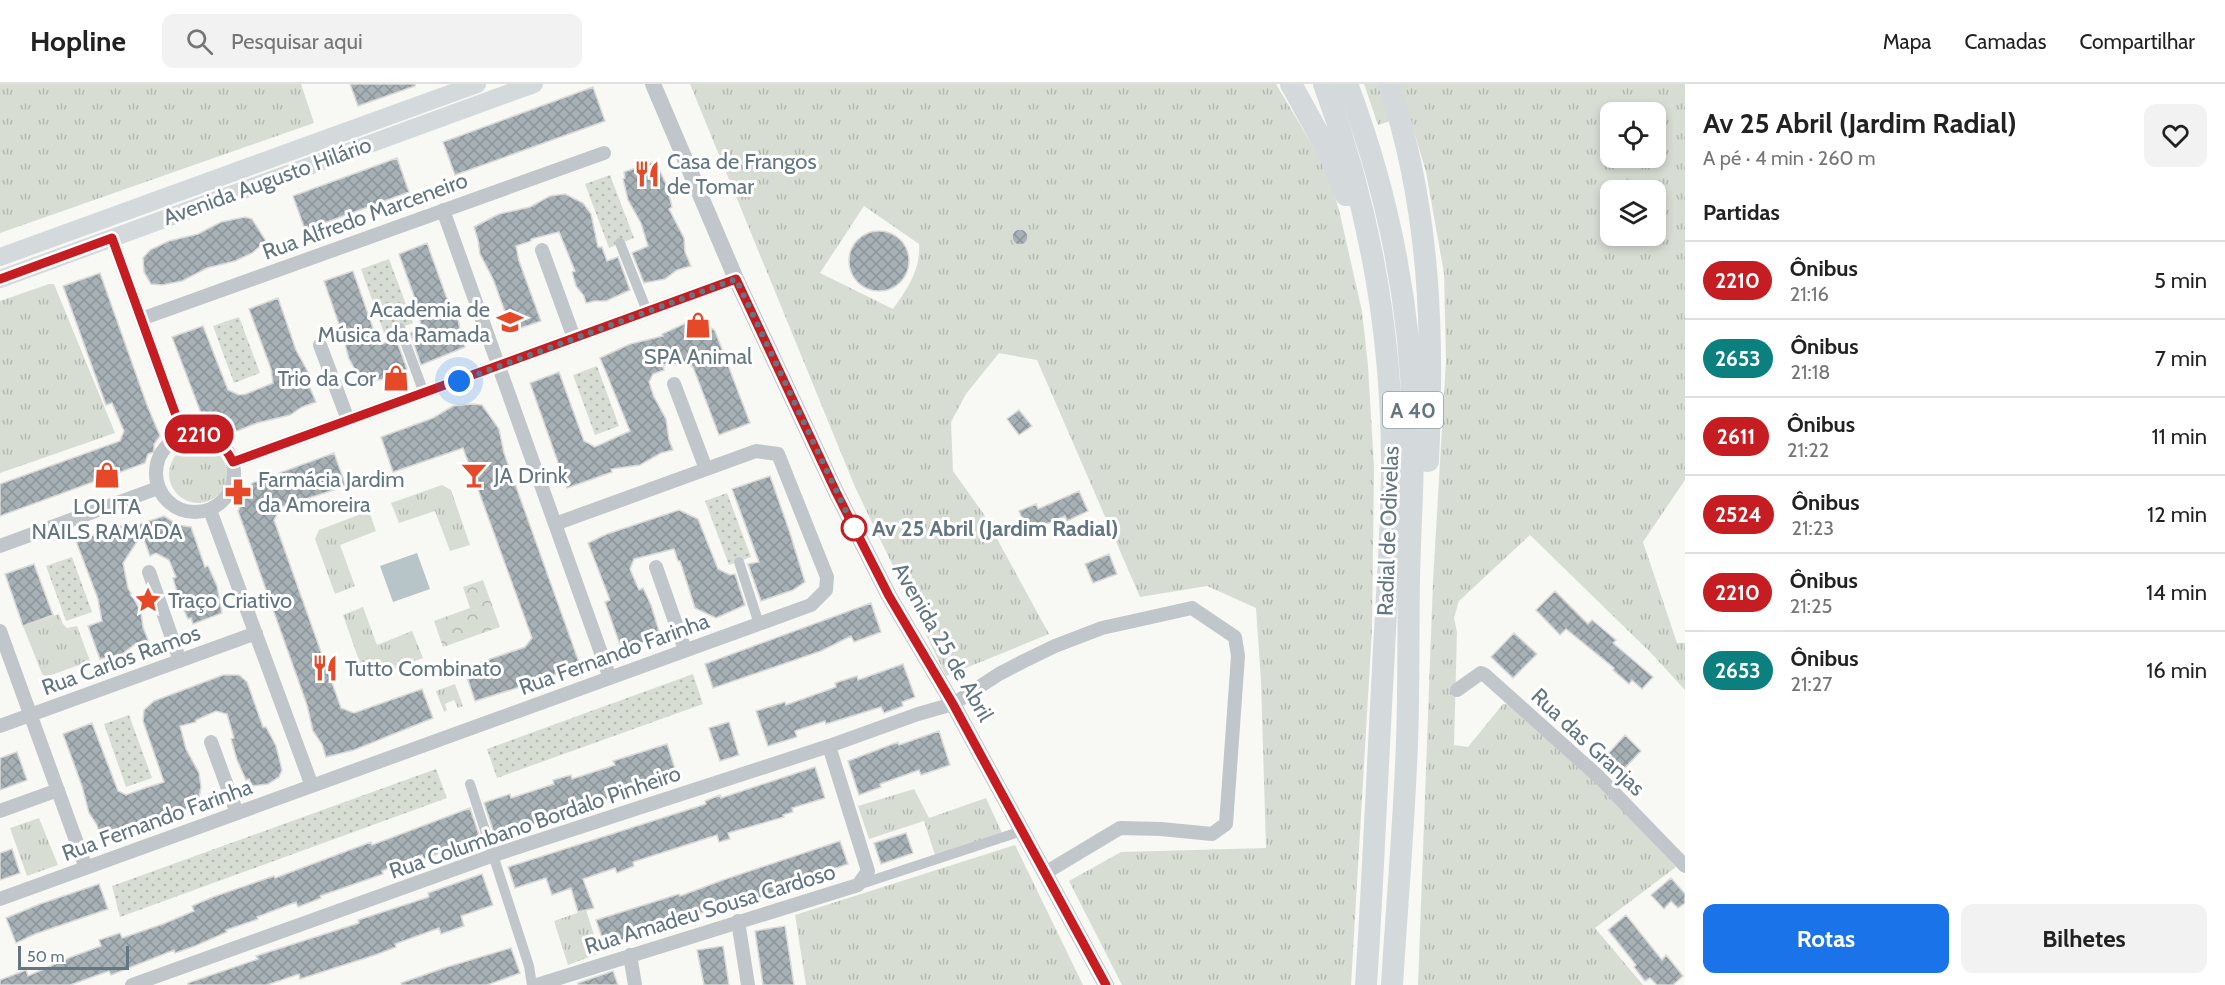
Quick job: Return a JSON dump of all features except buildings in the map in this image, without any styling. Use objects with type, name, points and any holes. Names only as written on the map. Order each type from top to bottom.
[{"type":"highway","points":[[1291,84],[1329,153],[1349,203],[1357,236],[1366,282],[1381,395],[1387,481],[1388,574]]},
{"type":"highway","name":"Radial de Odivelas","points":[[1324,84],[1356,182],[1374,254],[1385,335],[1391,419],[1388,574],[1366,985]]},
{"type":"highway","name":"Radial de Odivelas","points":[[1347,84],[1366,138],[1391,234],[1400,284],[1411,377],[1413,472],[1407,744],[1392,985]]},
{"type":"highway","points":[[1389,84],[1407,151],[1423,229],[1430,327],[1431,379],[1421,598],[1407,744]]},
{"type":"main road","name":"Avenida Augusto Hilário","points":[[0,257],[477,84]]},
{"type":"main road","name":"Avenida Augusto Hilário","points":[[0,279],[534,84]]},
{"type":"street","name":"Avenida 25 de Abril","points":[[653,84],[736,279],[831,482],[889,596],[953,704],[1106,985]]},
{"type":"street","name":"Rua Alfredo Marceneiro","points":[[141,318],[604,153]]},
{"type":"street","points":[[443,210],[610,678]]},
{"type":"street","points":[[112,238],[183,435]]},
{"type":"street","points":[[620,243],[647,311]]},
{"type":"street","points":[[542,250],[574,338]]},
{"type":"street","points":[[233,462],[736,279]]},
{"type":"street","points":[[400,328],[424,393]]},
{"type":"street","points":[[320,345],[348,420]]},
{"type":"street","points":[[674,384],[706,469]]},
{"type":"street","points":[[183,435],[208,436],[219,441],[233,462],[235,473],[228,495],[210,510],[198,513],[185,512],[174,507],[158,488],[155,477],[159,456],[173,440],[183,435]]},
{"type":"street","name":"Rua Fernando Farinha","points":[[0,900],[811,605],[826,590],[827,577],[778,454],[756,451],[555,524]]},
{"type":"street","points":[[0,546],[158,488]]},
{"type":"street","points":[[210,510],[312,786]]},
{"type":"street","points":[[739,562],[759,624]]},
{"type":"street","points":[[656,567],[685,650]]},
{"type":"street","points":[[149,572],[180,660]]},
{"type":"street","name":"Rua Columbano Bordalo Pinheiro","points":[[132,985],[494,855],[953,704],[999,674],[1024,661],[1102,628],[1192,608],[1235,637],[1239,656],[1226,824],[1212,834],[1120,828],[1045,873]]},
{"type":"street","points":[[0,632],[86,868]]},
{"type":"street","name":"Rua Carlos Ramos","points":[[0,726],[256,633]]},
{"type":"street","name":"Rua das Granjas","points":[[1456,690],[1476,675],[1481,673],[1487,676],[1599,777],[1685,866]]},
{"type":"street","points":[[210,742],[237,813]]},
{"type":"street","name":"Rua Amadeu Sousa Cardoso","points":[[537,985],[858,885],[868,871],[829,746]]},
{"type":"street","points":[[470,784],[529,966],[532,985]]},
{"type":"street","points":[[0,811],[58,790]]},
{"type":"street","points":[[858,885],[1022,831]]},
{"type":"street","points":[[738,921],[748,985]]},
{"type":"street","points":[[630,955],[635,985]]},
{"type":"green space","points":[[0,84],[301,84],[314,123],[0,233]]},
{"type":"green space","points":[[690,84],[1276,84],[1327,170],[1339,210],[1362,311],[1368,366],[1374,467],[1372,629],[1351,985],[1122,985],[1069,881],[1121,852],[1266,848],[1261,681],[1256,608],[1207,586],[1140,597],[1037,360],[999,353],[966,394],[951,422],[953,471],[983,513],[1049,634],[946,676],[855,487]],"holes":[[[864,206],[919,244],[915,271],[893,309],[820,273]]]},
{"type":"green space","points":[[1364,84],[1378,84],[1390,121],[1378,125]]},
{"type":"green space","points":[[1400,84],[1685,84],[1685,480],[1643,542],[1677,643],[1685,643],[1685,690],[1651,653],[1530,535],[1459,601],[1454,618],[1457,632],[1454,745],[1468,747],[1503,704],[1511,704],[1614,800],[1676,867],[1595,928],[1643,985],[1418,985],[1433,581],[1446,360],[1444,273],[1426,172]]},
{"type":"green space","points":[[610,175],[634,238],[609,248],[585,184]]},
{"type":"green space","points":[[389,259],[413,323],[384,333],[361,269]]},
{"type":"green space","points":[[54,284],[115,433],[0,473],[0,301]]},
{"type":"green space","points":[[239,317],[260,373],[234,383],[213,326]]},
{"type":"green space","points":[[597,366],[619,426],[595,435],[573,375]]},
{"type":"green space","points":[[198,445],[214,450],[222,458],[227,474],[222,490],[214,498],[198,503],[182,498],[174,490],[169,474],[174,458],[182,450]]},
{"type":"green space","points":[[442,485],[451,490],[470,545],[450,551],[435,511],[399,523],[391,503]]},
{"type":"green space","points":[[727,493],[751,557],[729,565],[705,501]]},
{"type":"green space","points":[[369,511],[376,531],[340,545],[355,586],[335,594],[315,539],[319,530]]},
{"type":"green space","points":[[72,557],[92,612],[66,621],[46,566]]},
{"type":"green space","points":[[483,580],[500,627],[443,647],[434,621],[470,608],[463,587]]},
{"type":"green space","points":[[363,607],[377,645],[412,631],[423,658],[373,677],[363,672],[343,615]]},
{"type":"green space","points":[[59,614],[67,628],[77,626],[90,661],[46,677],[42,674],[23,626]]},
{"type":"green space","points":[[693,674],[703,704],[497,778],[487,749]]},
{"type":"green space","points":[[455,684],[463,706],[458,708],[454,700],[445,704],[447,710],[444,712],[436,691]]},
{"type":"green space","points":[[129,715],[152,778],[126,787],[104,724]]},
{"type":"green space","points":[[436,769],[447,798],[120,917],[112,886]]},
{"type":"green space","points":[[914,789],[929,818],[986,798],[1002,833],[935,855],[924,821],[869,839],[858,806]]},
{"type":"green space","points":[[39,818],[58,865],[27,876],[10,828]]},
{"type":"green space","points":[[1015,845],[1083,985],[806,985],[795,915]]},
{"type":"green space","points":[[586,910],[600,953],[568,965],[554,921]]},
{"type":"shaded area","points":[[417,553],[430,589],[393,602],[380,566]]},
{"type":"bus line","name":"2210","points":[[0,279],[112,238],[183,435],[208,436],[219,441],[233,462],[736,279],[836,492],[889,596],[953,704],[1106,985]]},
{"type":"place","name":"Casa de Frangos de Tomar","points":[[647,174]]},
{"type":"place","name":"Academia de Música da Ramada","points":[[510,322]]},
{"type":"place","name":"SPA Animal","points":[[698,325]]},
{"type":"place","name":"Trio da Cor","points":[[396,378]]},
{"type":"place","name":"LOLITA NAILS RAMADA","points":[[107,475]]},
{"type":"place","name":"JA Drink","points":[[474,475]]},
{"type":"place","name":"Farmácia Jardim da Amoreira","points":[[238,492]]},
{"type":"place","name":"Av 25 Abril (Jardim Radial)","points":[[854,528]]},
{"type":"place","name":"Traço Criativo","points":[[148,600]]},
{"type":"place","name":"Tutto Combinato","points":[[325,668]]},
{"type":"route","points":[[459,381],[736,279],[854,528]]}]
